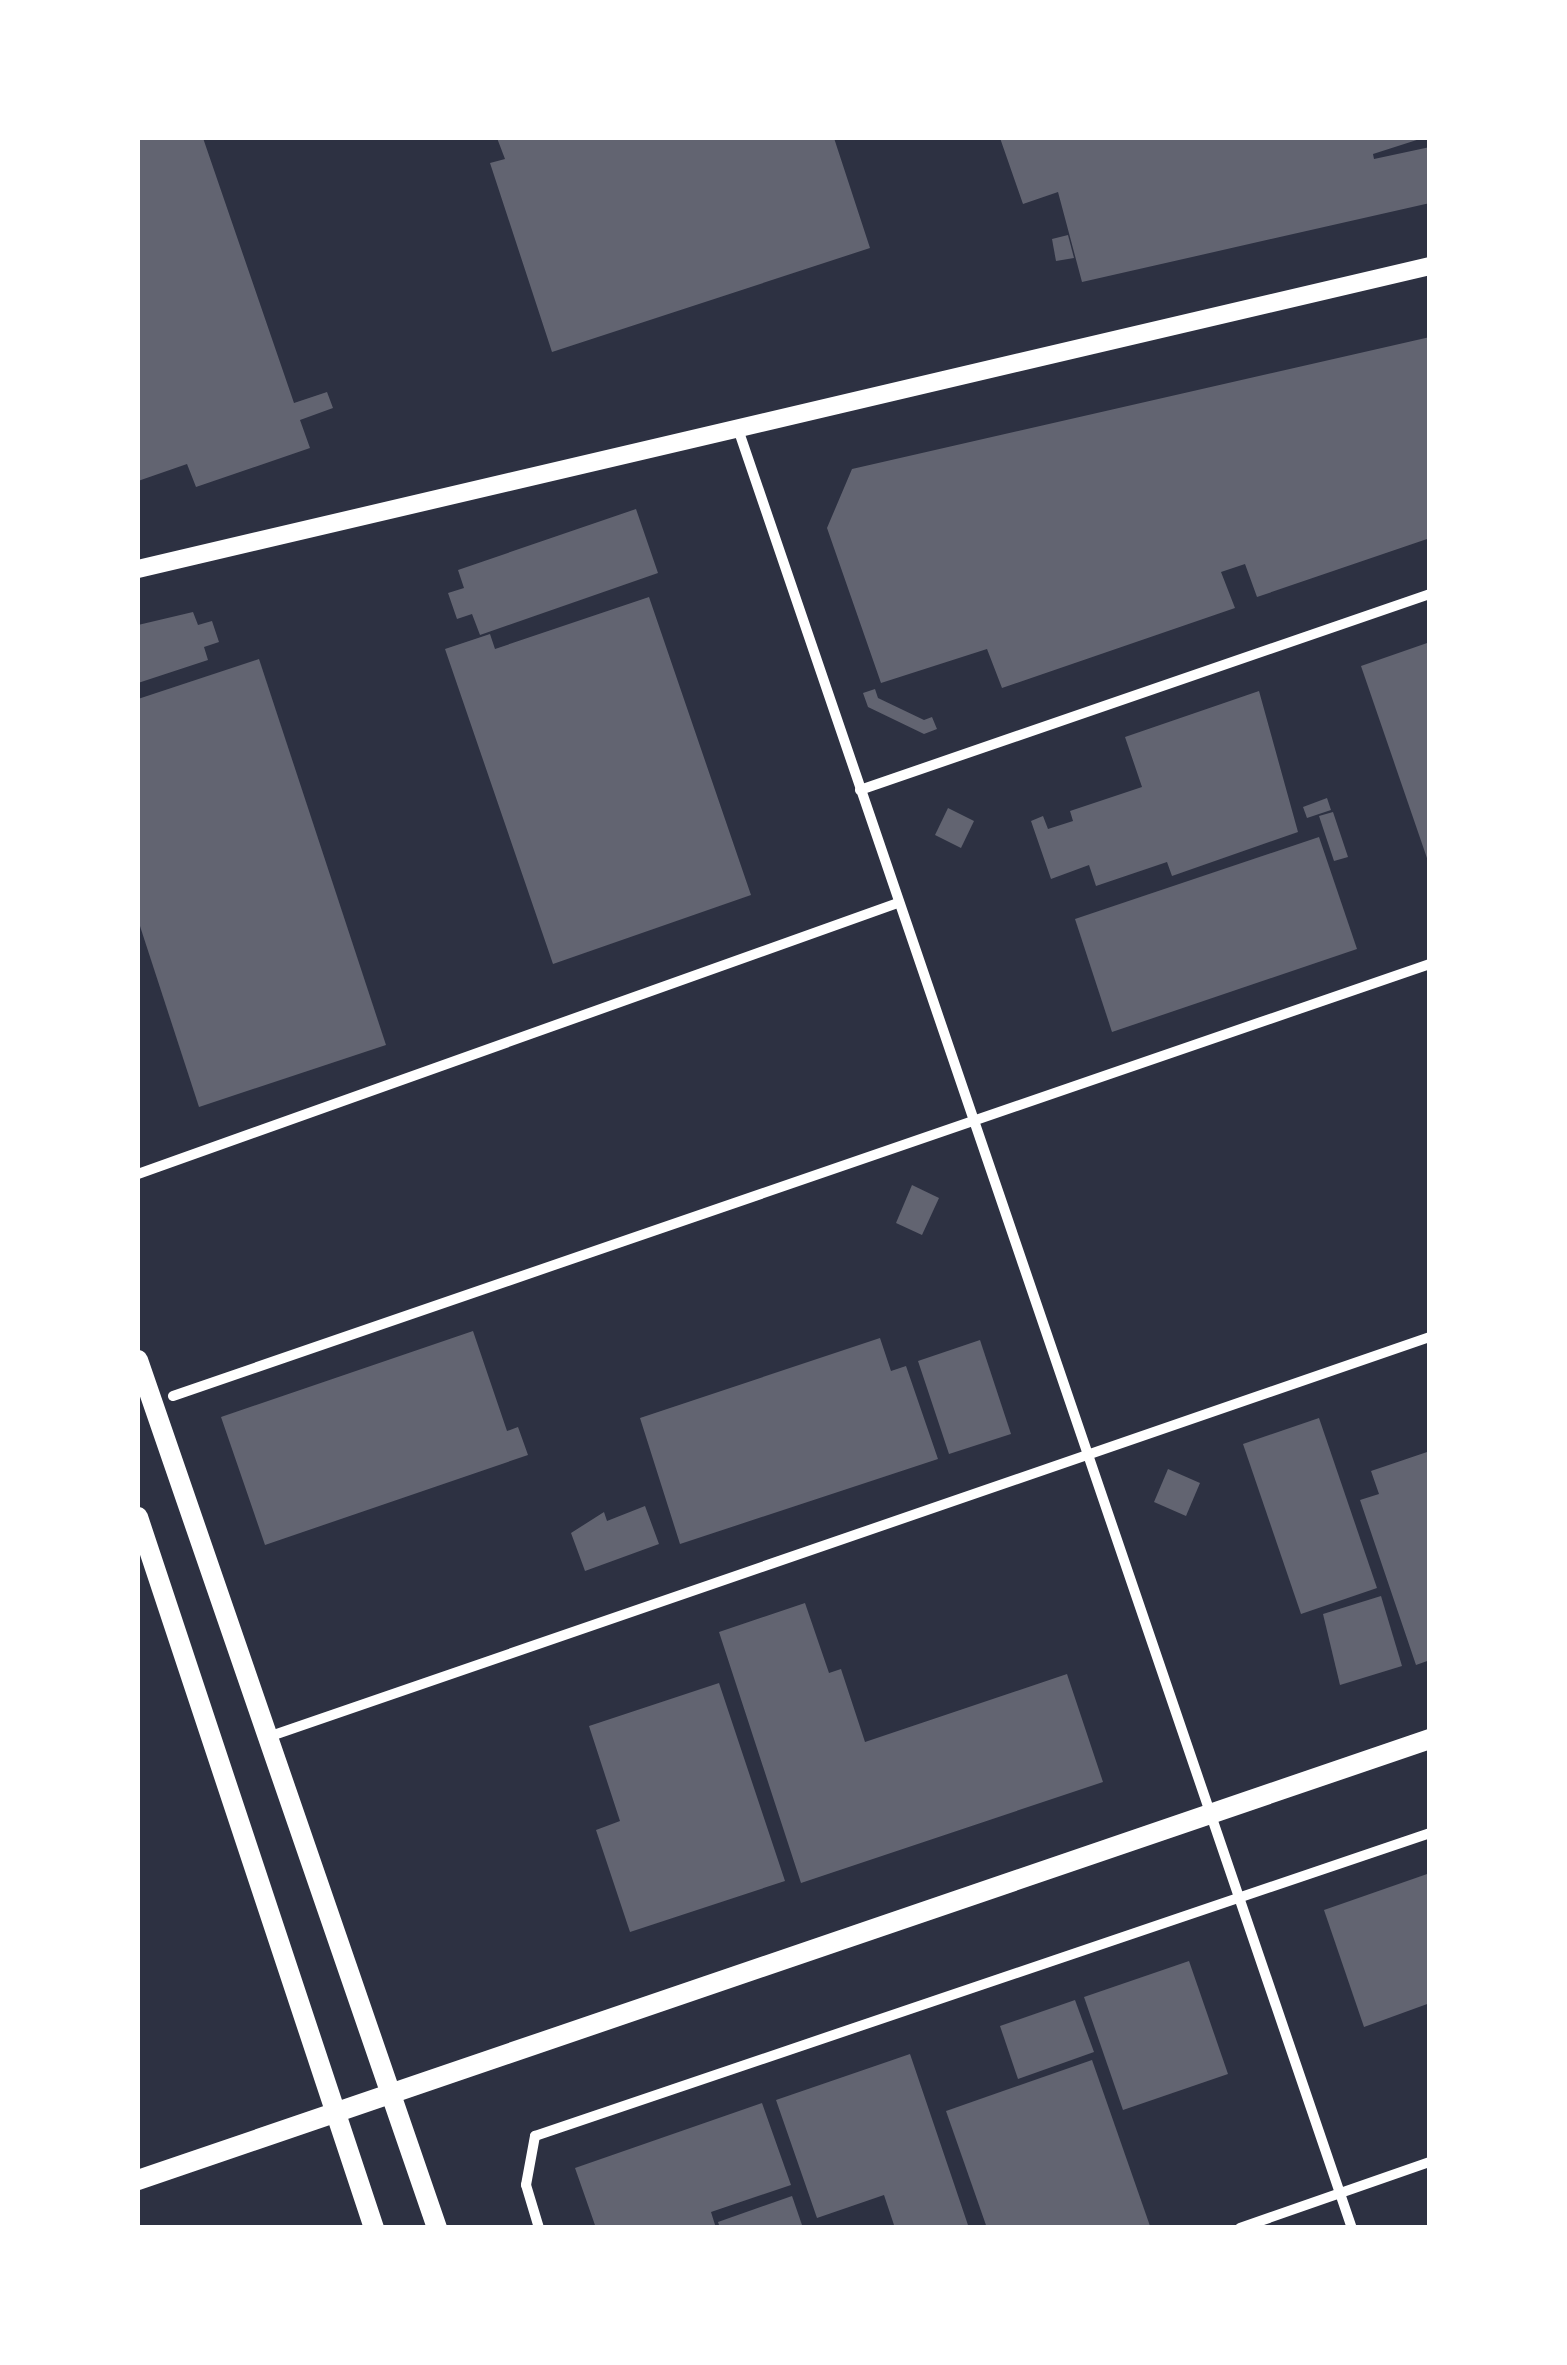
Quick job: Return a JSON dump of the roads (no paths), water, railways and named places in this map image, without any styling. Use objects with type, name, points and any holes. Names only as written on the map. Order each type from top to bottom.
[{"type":"main road","points":[[138,1360],[438,2228]]},
{"type":"main road","points":[[138,1517],[374,2228]]},
{"type":"main road","points":[[138,2180],[1430,1738]]},
{"type":"street","points":[[138,569],[1430,266]]},
{"type":"street","points":[[737,426],[1352,2228]]},
{"type":"street","points":[[860,790],[1430,594]]},
{"type":"street","points":[[138,1174],[898,903]]},
{"type":"street","points":[[173,1396],[1430,964]]},
{"type":"street","points":[[268,1737],[1430,1338]]},
{"type":"street","points":[[540,2228],[526,2185],[535,2136],[1430,1833]]},
{"type":"street","points":[[1240,2228],[1430,2162]]}]
